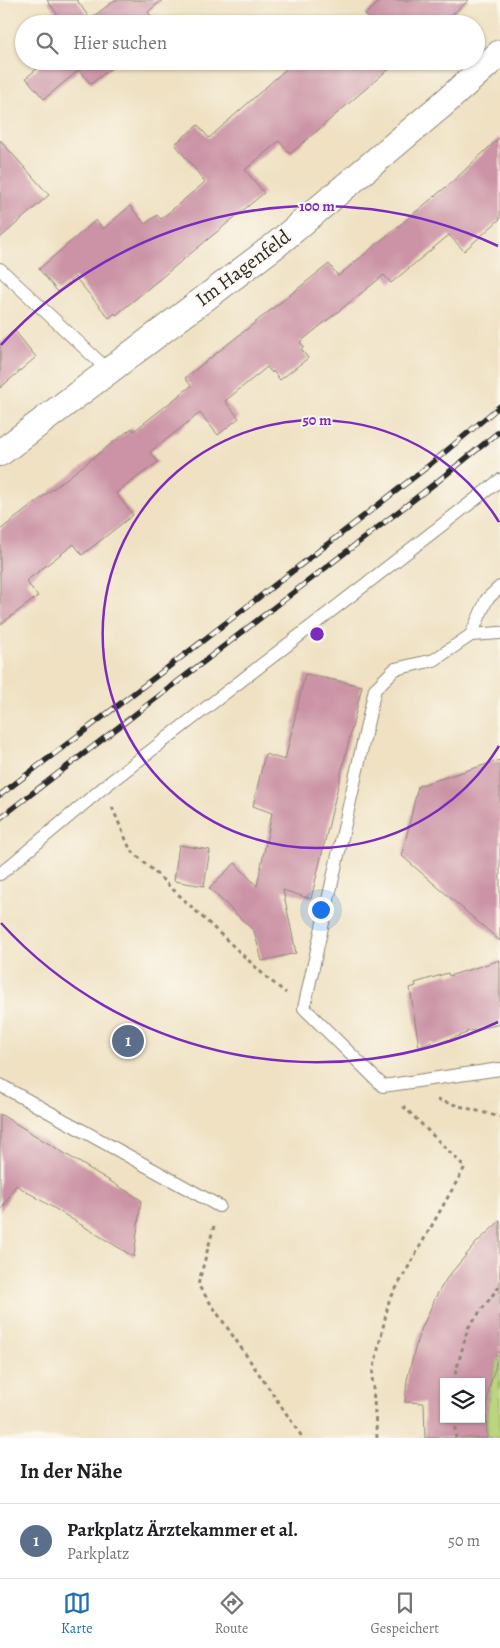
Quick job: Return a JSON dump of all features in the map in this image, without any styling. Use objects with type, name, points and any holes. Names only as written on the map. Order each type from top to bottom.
[{"type":"street","name":"Im Hagenfeld","points":[[485,66],[500,53]]},
{"type":"street","name":"Im Hagenfeld","points":[[0,453],[277,244],[481,70]]},
{"type":"lane","points":[[0,269],[108,370]]},
{"type":"lane","points":[[0,874],[104,787],[500,480]]},
{"type":"lane","points":[[500,587],[487,598],[470,635],[434,660],[395,668],[375,689],[304,1008],[383,1086],[500,1069]]},
{"type":"lane","points":[[470,635],[500,633]]},
{"type":"lane","points":[[0,1085],[219,1206]]},
{"type":"path","points":[[104,787],[130,849],[265,976],[304,1008]]},
{"type":"path","points":[[377,1438],[372,1376],[388,1301],[465,1167],[383,1086]]},
{"type":"path","points":[[428,1098],[500,1117]]},
{"type":"path","points":[[219,1206],[198,1284],[303,1438]]},
{"type":"path","points":[[454,1378],[468,1328],[500,1285]]},
{"type":"path","points":[[454,1423],[456,1438]]},
{"type":"green space","points":[[500,1351],[500,1438],[488,1438],[488,1404],[491,1383]]},
{"type":"building","points":[[47,0],[77,0],[87,15],[58,15]]},
{"type":"building","points":[[115,0],[162,0],[148,12],[150,15],[95,15]]},
{"type":"building","points":[[382,0],[469,0],[452,15],[365,14]]},
{"type":"building","points":[[35,70],[79,70],[44,99],[26,78]]},
{"type":"building","points":[[79,70],[108,70],[91,84]]},
{"type":"building","points":[[285,70],[388,70],[290,154],[279,141],[245,170],[264,193],[116,315],[115,313],[109,318],[75,277],[58,292],[39,269],[96,220],[103,229],[130,206],[145,224],[157,215],[161,219],[205,182],[175,144],[198,125],[209,138]]},
{"type":"building","points":[[500,137],[500,219],[464,251],[449,235],[391,283],[384,275],[300,342],[304,347],[301,349],[308,358],[280,380],[267,367],[225,401],[239,418],[218,435],[200,413],[150,452],[158,462],[116,493],[133,515],[82,555],[74,544],[26,581],[38,596],[0,625],[0,530],[132,428],[134,431],[191,386],[185,378],[329,264],[338,276],[452,182]]},
{"type":"building","points":[[0,140],[49,195],[0,238]]},
{"type":"building","points":[[15,331],[36,357],[0,388],[0,344]]},
{"type":"building","points":[[305,674],[362,686],[311,899],[283,890],[296,953],[262,961],[254,931],[209,888],[235,863],[257,886],[272,813],[253,806],[265,754],[285,760]]},
{"type":"building","points":[[500,760],[500,941],[402,856],[418,786]]},
{"type":"building","points":[[179,845],[210,850],[204,886],[174,881]]},
{"type":"building","points":[[500,960],[500,1024],[466,1032],[433,1045],[432,1042],[419,1047],[410,988],[416,986],[415,983],[448,973],[449,976]]},
{"type":"building","points":[[0,1114],[141,1200],[134,1257],[16,1185],[0,1212]]},
{"type":"building","points":[[500,1221],[500,1351],[489,1388],[486,1416],[487,1438],[425,1438],[424,1403],[405,1402],[407,1380],[418,1337],[436,1296],[447,1278],[476,1243]]},
{"type":"railway","points":[[0,795],[427,467],[500,406]]},
{"type":"railway","points":[[0,818],[438,481],[500,431]]},
{"type":"place","name":"Parkplatz Ärztekammer et al.","points":[[128,1041]]}]
